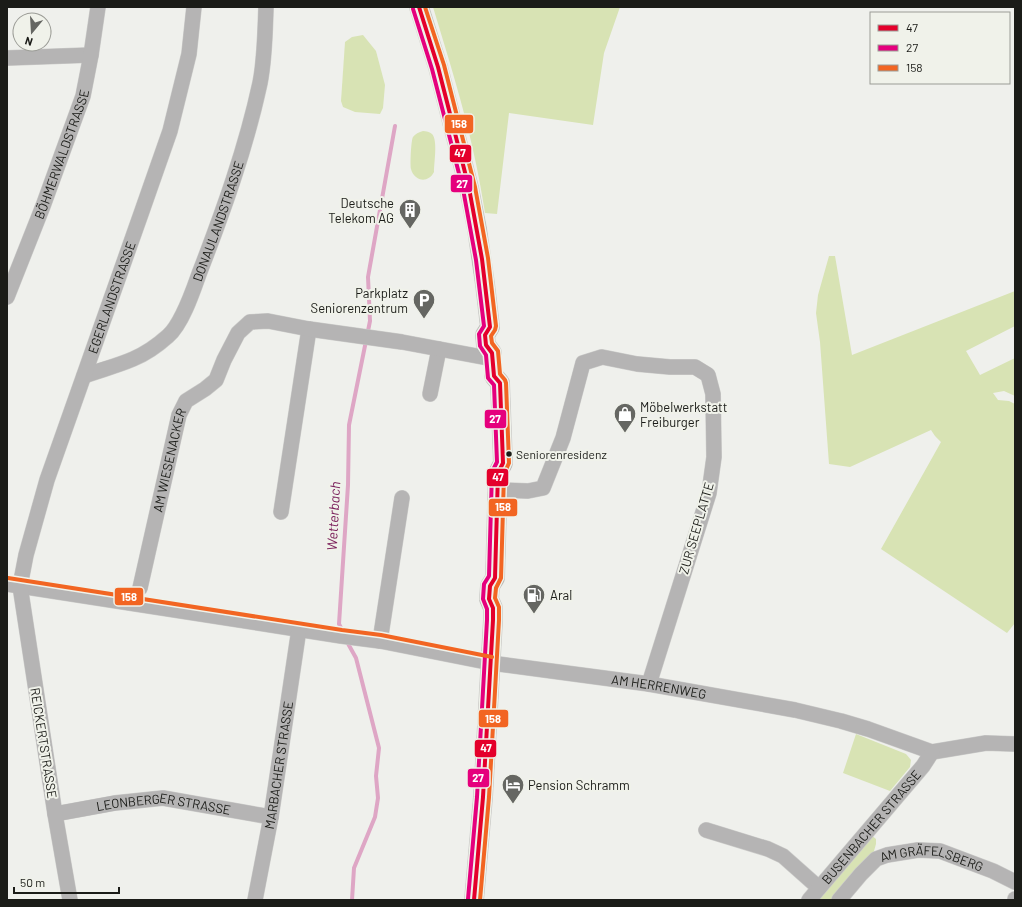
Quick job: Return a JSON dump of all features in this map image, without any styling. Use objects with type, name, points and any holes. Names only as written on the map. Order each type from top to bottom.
[{"type":"main road","points":[[418,7],[438,67],[469,188],[484,271],[490,327],[495,332],[496,344],[489,384],[493,464],[498,482],[495,578],[500,585],[499,599],[494,608],[474,900]]},
{"type":"street","name":"BÖHMERWALDSTRASSE","points":[[7,297],[43,206],[83,96],[91,56],[98,7]]},
{"type":"street","name":"EGERLANDSTRASSE","points":[[14,585],[26,555],[47,480],[170,130],[189,54],[194,7]]},
{"type":"street","name":"DONAULANDSTRASSE","points":[[84,376],[133,359],[154,347],[170,335],[181,319],[210,246],[234,178],[251,123],[260,81],[265,46],[266,7]]},
{"type":"street","points":[[7,58],[91,56]]},
{"type":"street","name":"AM WIESENACKER","points":[[140,588],[179,416],[186,401],[216,380],[224,360],[238,333],[250,322],[268,321],[309,329],[360,335],[440,349],[493,363]]},
{"type":"street","points":[[281,512],[309,329]]},
{"type":"street","points":[[430,394],[440,349]]},
{"type":"street","name":"ZUR SEEPLATTE","points":[[498,482],[528,491],[543,488],[563,438],[583,363],[602,357],[637,364],[670,367],[695,367],[708,375],[713,394],[714,457],[709,493],[649,684]]},
{"type":"street","points":[[380,641],[402,498]]},
{"type":"street","name":"AM HERRENWEG","points":[[14,585],[380,641],[491,663],[649,684],[795,710],[842,721],[932,752]]},
{"type":"street","name":"REICKERTSTRASSE","points":[[14,585],[70,900]]},
{"type":"street","name":"MARBACHER STRASSE","points":[[255,900],[271,817],[299,629]]},
{"type":"street","points":[[932,752],[986,743],[1015,744]]},
{"type":"street","name":"BUSENBACHER STRASSE","points":[[809,900],[923,766],[932,752]]},
{"type":"street","name":"LEONBERGER STRASSE","points":[[55,814],[114,803],[163,798],[271,817]]},
{"type":"street","points":[[706,830],[768,849],[783,856],[819,888]]},
{"type":"street","name":"AM GRÄFELSBERG","points":[[839,900],[876,859],[888,855],[918,850],[940,851],[993,871],[1015,882]]},
{"type":"green space","points":[[433,7],[620,7],[604,53],[593,125],[509,113],[497,214],[485,213],[466,120]]},
{"type":"green space","points":[[363,35],[376,51],[385,85],[383,108],[380,114],[355,112],[343,107],[341,101],[345,42],[352,37]]},
{"type":"green space","points":[[427,131],[434,137],[435,152],[434,172],[428,178],[421,180],[415,176],[411,169],[411,158],[413,137],[417,133]]},
{"type":"green space","points":[[829,256],[835,256],[852,355],[1015,291],[1015,326],[966,351],[980,375],[1015,358],[1015,396],[1004,391],[993,393],[998,400],[1009,401],[1015,404],[1015,623],[1007,633],[881,549],[941,442],[931,430],[850,467],[829,464],[820,342],[816,313],[818,295]]},
{"type":"green space","points":[[856,734],[906,754],[911,760],[910,767],[890,791],[843,773]]},
{"type":"green space","points":[[871,835],[876,839],[872,858],[835,900],[817,900]]},
{"type":"waterway","name":"Wetterbach","points":[[343,632],[339,624],[348,485],[349,425],[370,321],[368,277],[395,126]]},
{"type":"waterway","name":"Wetterbach","points":[[346,640],[356,658],[379,748],[376,776],[378,798],[375,817],[354,868],[352,900]]},
{"type":"transit line","name":"47","points":[[419,7],[438,67],[469,188],[482,259],[490,327],[485,335],[486,345],[492,353],[494,376],[500,383],[503,463],[498,473],[495,578],[490,586],[489,599],[493,608],[493,620],[483,797],[474,900]]},
{"type":"transit line","name":"158","points":[[425,7],[444,65],[475,187],[488,258],[496,326],[491,336],[492,343],[498,351],[500,374],[506,383],[509,463],[504,474],[501,578],[496,588],[495,598],[499,607],[499,620],[489,797],[480,900]]},
{"type":"transit line","name":"27","points":[[413,9],[432,69],[463,189],[476,260],[484,326],[479,334],[480,346],[486,355],[488,378],[494,385],[497,462],[492,472],[489,576],[484,584],[483,599],[487,609],[487,620],[477,797],[468,899]]},
{"type":"transit line","name":"158","points":[[8,578],[381,635],[492,657]]},
{"type":"place","name":"Deutsche Telekom AG","points":[[410,230]]},
{"type":"place","name":"Parkplatz Seniorenzentrum","points":[[424,320]]},
{"type":"place","name":"Möbelwerkstatt Freiburger","points":[[625,434]]},
{"type":"place","name":"Seniorenresidenz","points":[[509,454]]},
{"type":"place","name":"Aral","points":[[534,614]]},
{"type":"place","name":"Pension Schramm","points":[[513,804]]}]
